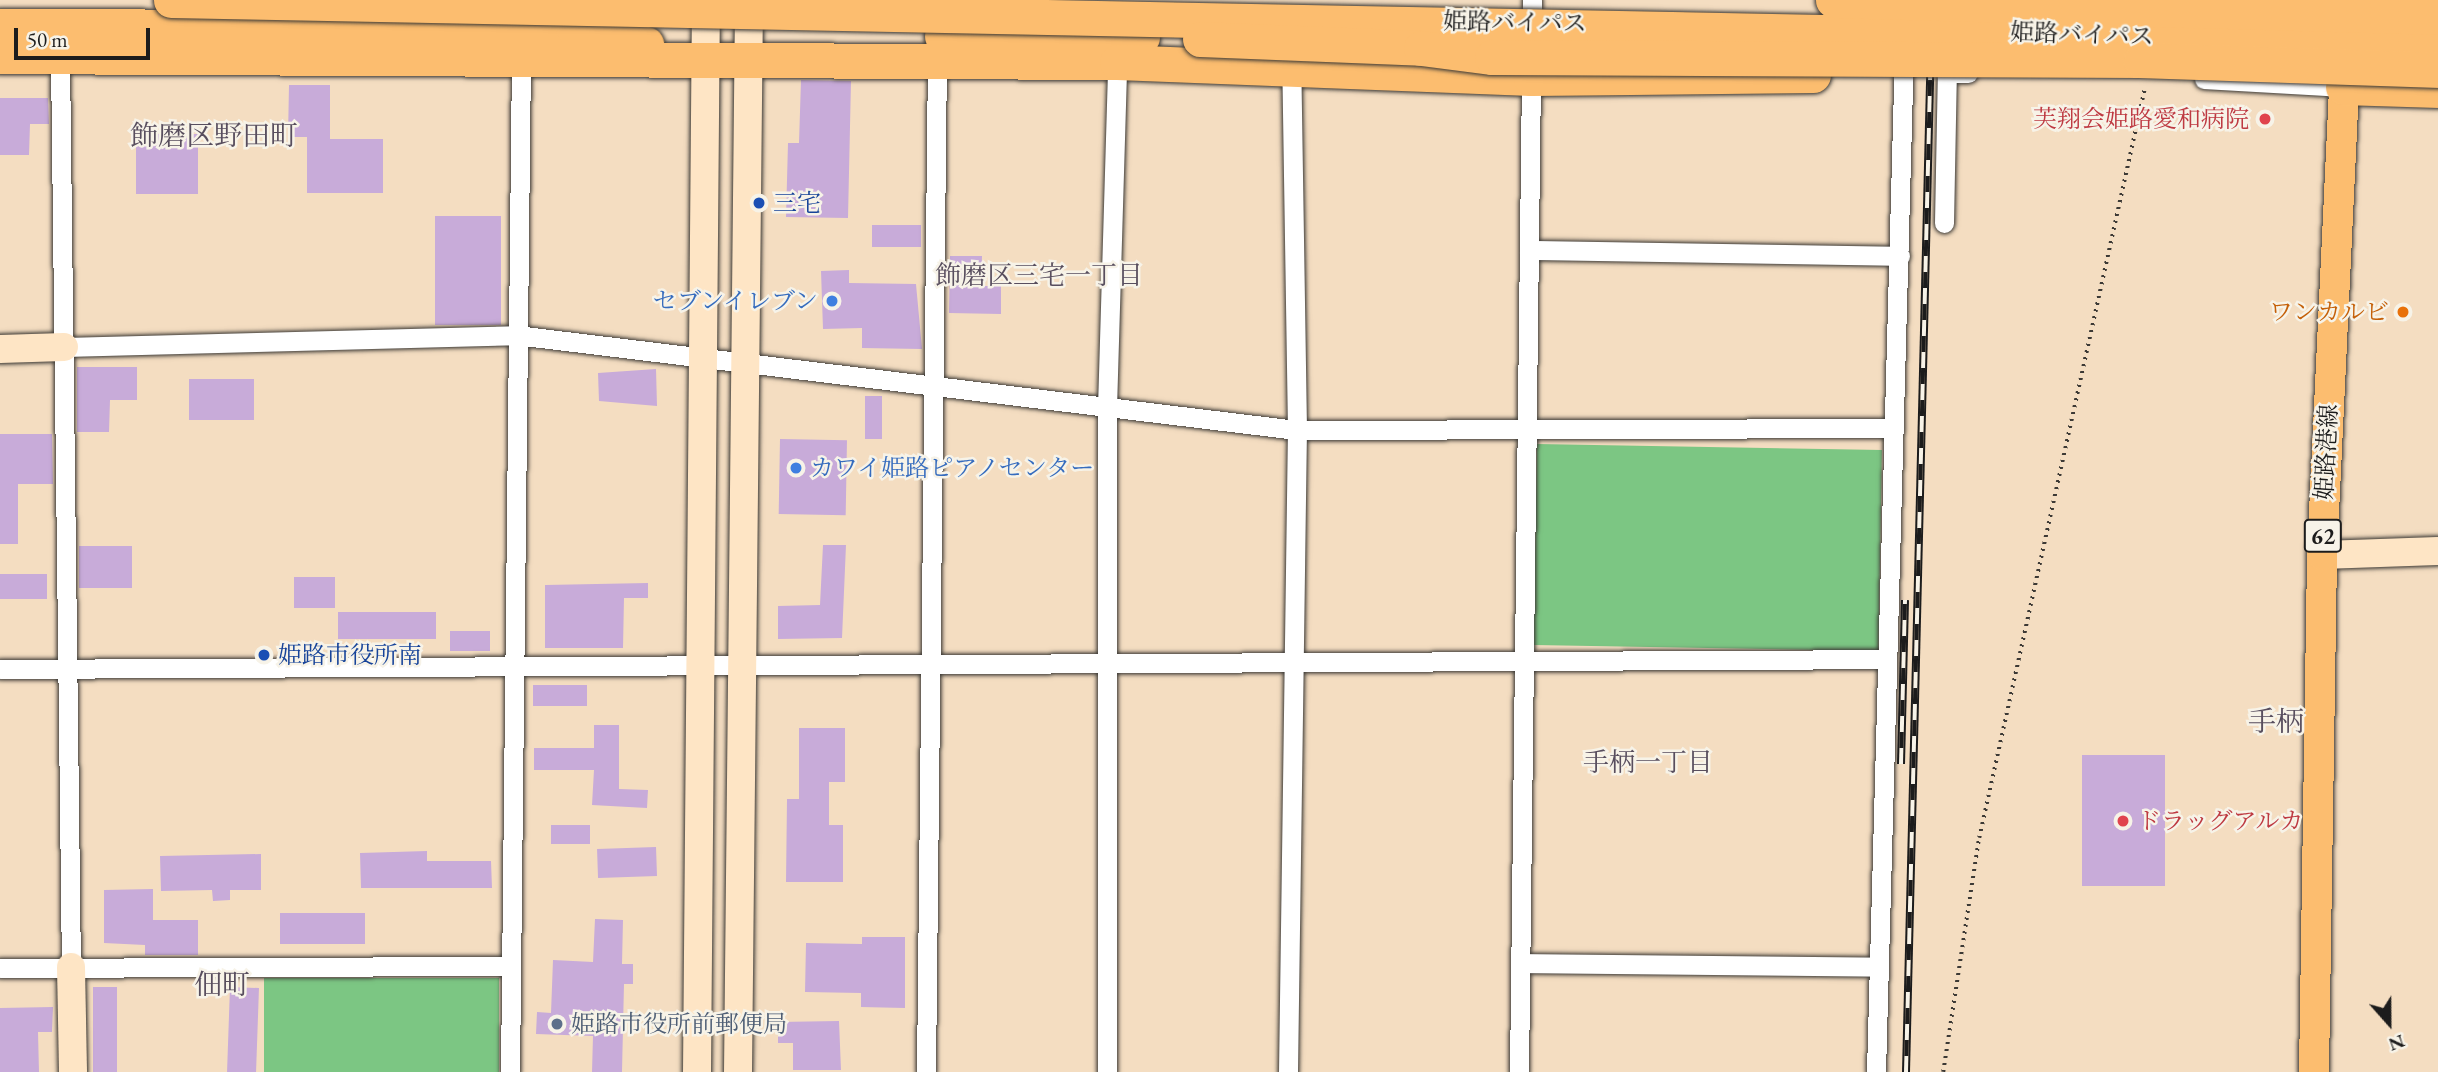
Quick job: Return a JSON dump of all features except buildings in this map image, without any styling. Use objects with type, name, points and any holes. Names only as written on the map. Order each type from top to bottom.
[{"type":"highway","name":"姫路バイパス","points":[[171,0],[1891,8],[2438,17]]},
{"type":"highway","name":"姫路バイパス","points":[[1833,0],[1891,8],[2438,44]]},
{"type":"highway","points":[[747,58],[812,36],[1142,37],[1421,48],[1853,41],[1891,8]]},
{"type":"highway","points":[[0,26],[574,28],[708,58]]},
{"type":"highway","points":[[1421,48],[1492,57],[2141,60],[2438,70]]},
{"type":"highway","points":[[0,56],[1117,62],[1292,74],[1531,78],[1903,74]]},
{"type":"highway","points":[[2343,87],[2438,90]]},
{"type":"main road","name":"姫路港線","points":[[2314,1072],[2322,555],[2343,87],[2350,0]]},
{"type":"street","points":[[697,1072],[708,58],[706,0]]},
{"type":"street","points":[[738,1072],[749,0]]},
{"type":"street","points":[[1288,0],[1292,74],[1297,430],[1288,1072]]},
{"type":"street","points":[[1519,1072],[1523,963],[1530,428],[1532,0]]},
{"type":"street","points":[[1944,223],[1949,0]]},
{"type":"street","points":[[2172,77],[2191,0]]},
{"type":"street","points":[[1876,1072],[1891,428],[1900,256],[1903,74],[1891,8]]},
{"type":"street","points":[[60,58],[73,1072]]},
{"type":"street","points":[[510,1072],[509,966],[521,58]]},
{"type":"street","points":[[926,1072],[937,60]]},
{"type":"street","points":[[1107,1072],[1107,408],[1117,62]]},
{"type":"street","points":[[1947,73],[2172,77],[2343,87]]},
{"type":"street","points":[[1529,250],[1900,256]]},
{"type":"street","points":[[0,349],[516,335],[747,368],[1297,430],[1891,428]]},
{"type":"street","points":[[2322,555],[2438,551]]},
{"type":"street","points":[[0,669],[701,662],[1886,659]]},
{"type":"street","points":[[1523,963],[1878,967]]},
{"type":"street","points":[[0,968],[509,966]]},
{"type":"path","points":[[1943,1072],[1979,838],[2147,78]]},
{"type":"green space","points":[[1537,444],[1882,450],[1878,651],[1533,645]]},
{"type":"green space","points":[[264,978],[499,978],[499,1072],[264,1072]]},
{"type":"railway","points":[[1906,1072],[1932,0]]},
{"type":"railway","points":[[1901,764],[1905,600]]},
{"type":"place","name":"芙翔会姫路愛和病院","points":[[2265,119]]},
{"type":"place","name":"三宅","points":[[759,203]]},
{"type":"place","name":"セブンイレブン","points":[[832,301]]},
{"type":"place","name":"ワンカルビ","points":[[2403,312]]},
{"type":"place","name":"カワイ姫路ピアノセンター","points":[[796,468]]},
{"type":"place","name":"姫路市役所南","points":[[264,655]]},
{"type":"place","name":"ドラッグアルカ","points":[[2123,821]]},
{"type":"place","name":"姫路市役所前郵便局","points":[[557,1024]]},
{"type":"district","name":"飾磨区野田町","points":[[214,135]]},
{"type":"district","name":"飾磨区三宅一丁目","points":[[1039,276]]},
{"type":"district","name":"手柄","points":[[2276,721]]},
{"type":"district","name":"手柄一丁目","points":[[1648,763]]},
{"type":"district","name":"佃町","points":[[222,984]]}]
